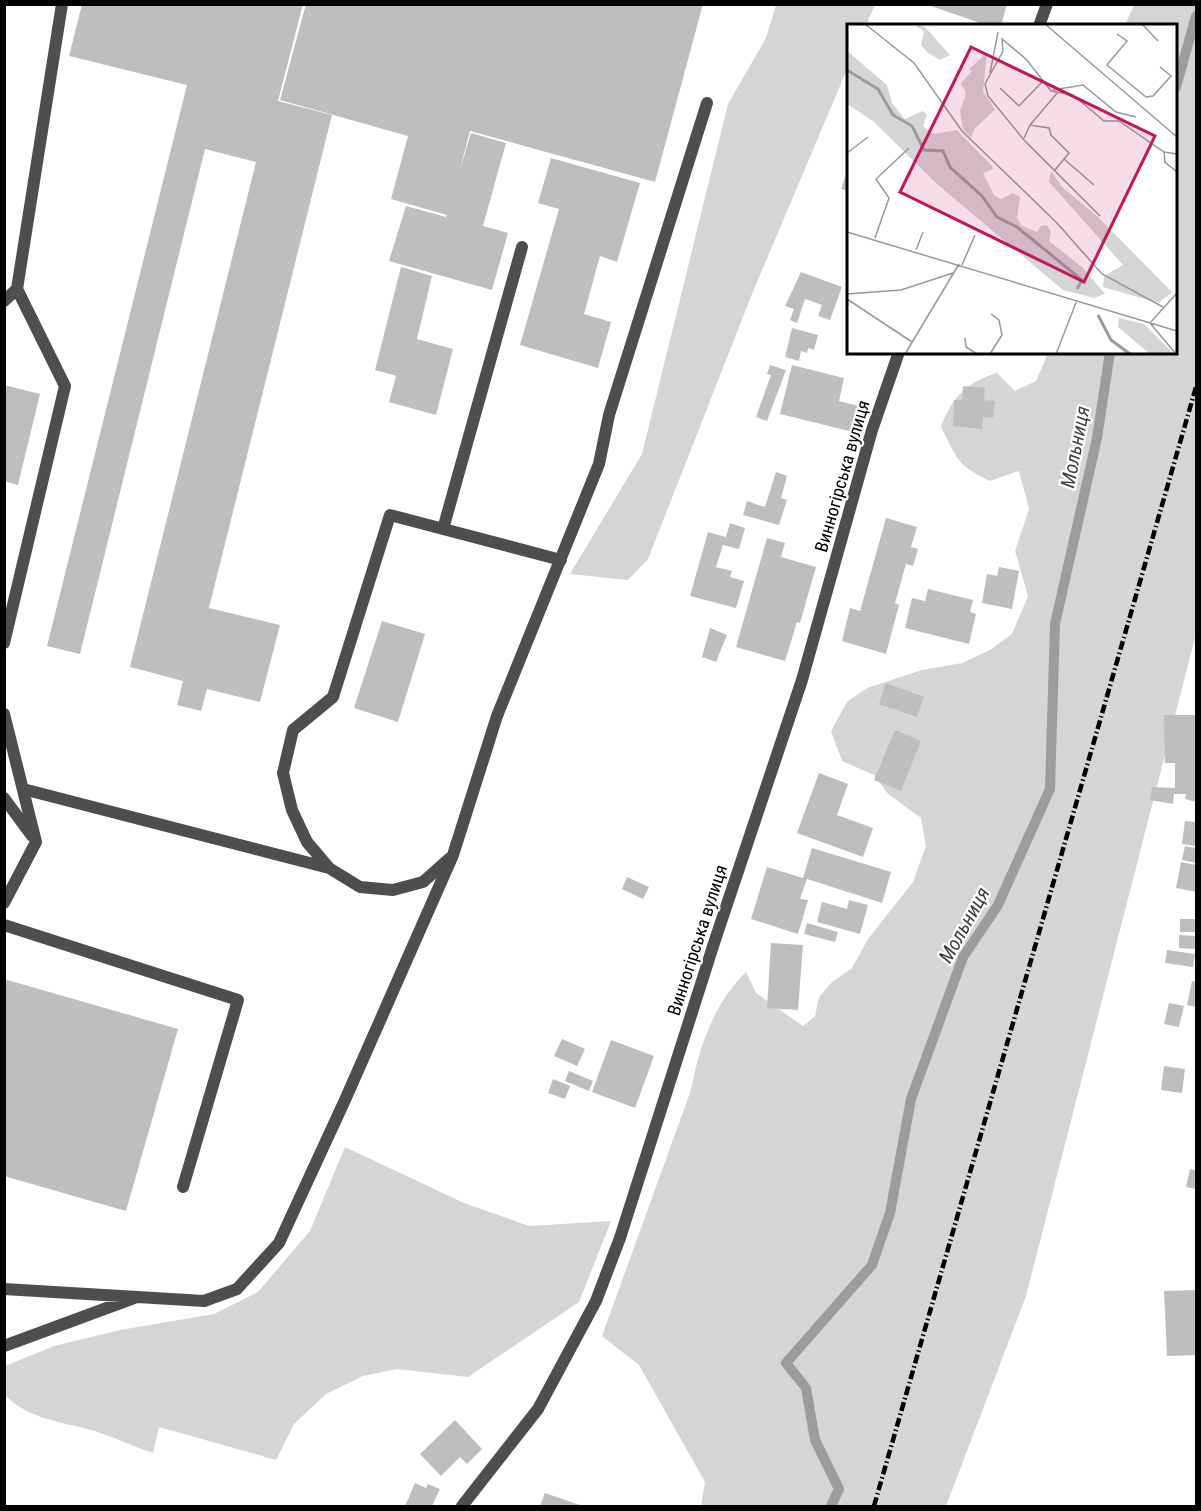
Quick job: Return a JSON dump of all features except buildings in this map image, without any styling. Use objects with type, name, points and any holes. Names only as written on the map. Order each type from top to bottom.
[{"type":"street","points":[[4,643],[64,386],[17,289],[63,4]]},
{"type":"street","points":[[1040,24],[1047,4]]},
{"type":"street","points":[[4,1289],[204,1301],[237,1289],[279,1243],[453,855],[497,716],[598,464],[609,415],[707,103]]},
{"type":"street","points":[[443,529],[522,247]]},
{"type":"street","points":[[4,301],[17,289]]},
{"type":"street","name":"Винногірська вулиця","points":[[462,1506],[538,1409],[600,1290],[620,1238],[715,940],[802,680],[873,430],[898,354]]},
{"type":"street","points":[[329,868],[307,842],[292,810],[283,773],[292,730],[333,697],[390,515],[561,560]]},
{"type":"street","points":[[4,714],[36,842],[4,903]]},
{"type":"street","points":[[23,789],[329,868],[360,887],[393,890],[423,882],[453,855]]},
{"type":"street","points":[[4,798],[36,842]]},
{"type":"street","points":[[4,925],[238,1000],[183,1187]]},
{"type":"street","points":[[4,1346],[137,1297]]},
{"type":"shaded area","points":[[776,5],[875,5],[866,24],[847,24],[847,69],[752,294],[648,559],[628,580],[570,574],[642,454],[728,104],[766,38]]},
{"type":"shaded area","points":[[1134,5],[1196,5],[1196,634],[1026,1296],[946,1506],[701,1506],[705,1482],[639,1365],[602,1336],[691,1090],[703,1042],[725,997],[746,972],[756,993],[803,1026],[815,1016],[819,997],[832,982],[852,968],[868,939],[913,882],[926,846],[921,818],[888,794],[874,775],[842,761],[831,731],[847,702],[867,688],[922,670],[962,663],[990,650],[1012,634],[1028,596],[1015,551],[1029,509],[1019,471],[990,481],[964,465],[955,454],[941,427],[950,407],[969,386],[997,373],[1015,391],[1036,381],[1048,354],[1177,354],[1177,24],[1125,24]]},
{"type":"shaded area","points":[[345,1147],[464,1203],[529,1226],[611,1221],[579,1302],[468,1377],[397,1369],[363,1376],[326,1394],[294,1424],[276,1460],[159,1427],[153,1453],[99,1432],[34,1414],[23,1409],[5,1395],[5,1366],[54,1346],[120,1330],[214,1314],[258,1292],[310,1231]]},
{"type":"waterway","name":"Мольниця","points":[[1177,83],[1196,16]]},
{"type":"waterway","name":"Мольниця","points":[[831,1506],[839,1489],[815,1440],[806,1388],[786,1363],[872,1265],[890,1213],[911,1099],[963,957],[998,905],[1050,789],[1055,624],[1097,438],[1110,354]]},
{"type":"railway","points":[[874,1506],[1196,387]]}]
